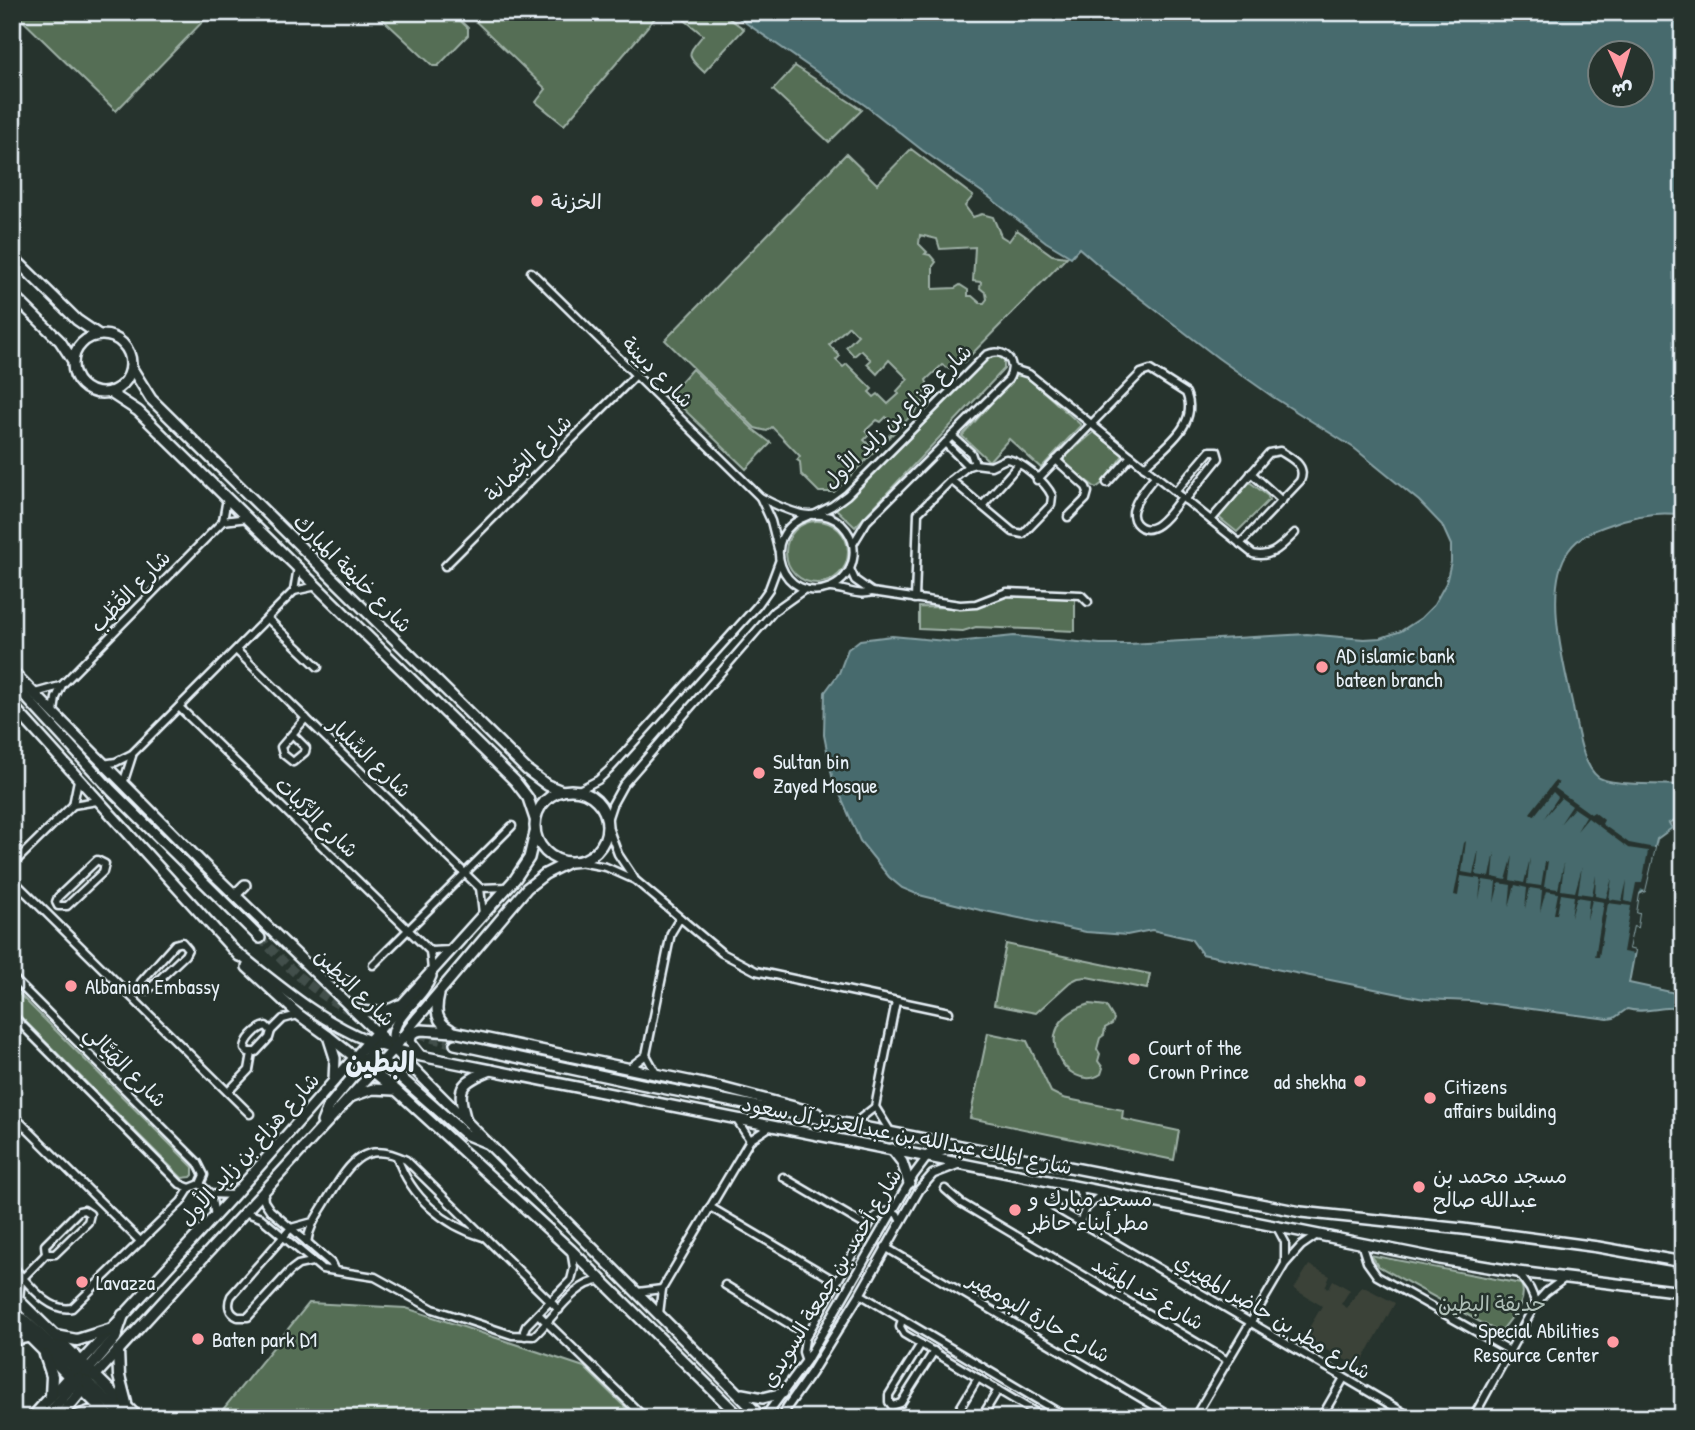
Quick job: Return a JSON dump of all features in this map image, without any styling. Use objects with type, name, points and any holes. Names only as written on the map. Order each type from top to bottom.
[{"type":"main road","points":[[12,256],[77,320],[99,335],[114,337],[120,341],[129,353],[131,367],[126,380],[109,392],[95,392],[83,386],[75,374],[73,361],[60,341],[12,294]]},
{"type":"main road","points":[[73,361],[81,344],[99,335]]},
{"type":"main road","name":"شارع خليفة المبارك","points":[[131,367],[151,399],[502,745],[533,775],[562,791]]},
{"type":"main road","name":"شارع خليفة المبارك","points":[[109,392],[138,411],[515,781],[528,798],[535,819]]},
{"type":"main road","name":"شارع البَطِين","points":[[12,671],[349,1007],[374,1039],[394,1048],[763,1418]]},
{"type":"main road","points":[[12,682],[120,798],[260,938]]},
{"type":"main road","points":[[12,705],[259,979],[284,1003],[355,1057],[371,1060],[466,1134],[489,1143]]},
{"type":"main road","points":[[579,790],[598,801],[608,823],[607,835],[600,849],[587,859],[567,863],[544,851],[535,834],[535,819],[545,801],[562,791],[579,790]]},
{"type":"main road","name":"شارع هزاع بن زايد الأول","points":[[59,1418],[109,1330],[234,1195],[508,887],[525,866],[535,834]]},
{"type":"main road","name":"شارع هزاع بن زايد الأول","points":[[32,1418],[51,1396],[118,1350],[372,1070],[371,1060],[394,1048],[527,888],[545,874],[567,863]]},
{"type":"main road","points":[[235,895],[245,884]]},
{"type":"main road","points":[[235,951],[310,1008],[374,1039],[371,1060],[328,1107],[321,1126]]},
{"type":"main road","points":[[394,1048],[394,1026],[426,988],[432,971]]},
{"type":"main road","points":[[441,990],[437,1014],[444,1027],[454,1032]]},
{"type":"main road","points":[[349,1007],[362,1012],[377,1012],[403,1003]]},
{"type":"main road","points":[[421,1056],[410,1044],[412,1033],[421,1030],[454,1032],[753,1095],[829,1115],[852,1125]]},
{"type":"main road","points":[[328,1036],[335,1058],[334,1082]]},
{"type":"main road","name":"شارع الملك عبدالله بن عبدالعزيز آل سعود","points":[[455,1044],[852,1125],[1318,1215],[1598,1247],[1683,1262]]},
{"type":"main road","name":"شارع الملك عبدالله بن عبدالعزيز آل سعود","points":[[394,1048],[421,1056],[1361,1243],[1518,1272],[1683,1292]]},
{"type":"main road","points":[[372,1070],[571,1250],[741,1418]]},
{"type":"main road","points":[[467,1123],[460,1099],[462,1087],[473,1077],[491,1070]]},
{"type":"main road","points":[[342,1103],[366,1091],[396,1090]]},
{"type":"main road","points":[[892,1149],[902,1162],[909,1183]]},
{"type":"main road","points":[[928,1156],[944,1150],[979,1149]]},
{"type":"main road","points":[[1667,1290],[1683,1286]]},
{"type":"main road","points":[[16,1298],[53,1334],[111,1418]]},
{"type":"main road","points":[[46,1418],[117,1334],[123,1315]]},
{"type":"main road","points":[[14,1319],[44,1351],[82,1376]]},
{"type":"main road","points":[[14,1319],[23,1319],[82,1376],[126,1412],[138,1418]]},
{"type":"main road","points":[[53,1334],[77,1340],[109,1330]]},
{"type":"main road","points":[[118,1350],[119,1376],[126,1412]]},
{"type":"main road","points":[[44,1351],[52,1376],[51,1396]]},
{"type":"main road","points":[[740,1394],[757,1398],[783,1393]]},
{"type":"main road","points":[[71,1418],[94,1412],[111,1418]]},
{"type":"street","name":"شارع دِيينة","points":[[531,272],[760,497],[783,508],[811,515]]},
{"type":"street","name":"شارع هزاع بن زايد الأول","points":[[811,515],[832,506],[847,495],[986,355],[992,352],[1003,353],[1011,361],[1013,369]]},
{"type":"street","points":[[853,544],[867,521],[1008,380],[1013,369],[1029,374],[1253,554],[1266,555],[1278,549],[1295,533]]},
{"type":"street","points":[[1037,480],[1144,371],[1154,371],[1184,390],[1188,399],[1187,424],[1144,467]]},
{"type":"street","name":"شارع الجُمانة","points":[[445,566],[636,375]]},
{"type":"street","points":[[952,436],[972,456],[972,465]]},
{"type":"street","points":[[945,443],[972,465],[991,466],[1008,459],[1019,464],[1051,493],[1052,502],[1026,533],[1018,534],[951,480]]},
{"type":"street","points":[[1155,476],[1133,509],[1133,516],[1140,526],[1147,528],[1158,525],[1183,498],[1219,458],[1217,451],[1210,451],[1175,492]]},
{"type":"street","points":[[1211,520],[1269,453],[1280,452],[1299,465],[1302,478],[1240,544]]},
{"type":"street","points":[[1107,483],[1131,456]]},
{"type":"street","points":[[1056,460],[1086,487],[1088,492],[1086,499],[1068,517]]},
{"type":"street","points":[[982,506],[1019,464]]},
{"type":"street","points":[[915,600],[918,513],[951,480],[972,465]]},
{"type":"street","points":[[1251,473],[1282,501]]},
{"type":"street","name":"شارع دِيينة","points":[[760,497],[771,521],[778,548]]},
{"type":"street","points":[[227,498],[223,521],[248,518]]},
{"type":"street","points":[[805,589],[786,576],[779,562],[778,548],[788,527],[811,515],[836,520],[847,531],[853,544],[850,569],[841,581],[828,588]]},
{"type":"street","name":"شارع القُطُب","points":[[54,712],[62,685],[223,521]]},
{"type":"street","points":[[579,790],[610,770],[748,616],[769,589],[779,562]]},
{"type":"street","points":[[294,591],[298,567]]},
{"type":"street","points":[[850,569],[853,578],[872,592],[915,600],[968,606],[996,595],[1013,592],[1080,595],[1088,602]]},
{"type":"street","points":[[854,592],[859,584]]},
{"type":"street","points":[[103,764],[116,762],[132,754],[294,591],[317,586]]},
{"type":"street","points":[[635,880],[618,854],[608,823],[611,805],[623,785],[774,611],[805,589],[828,588],[864,594],[872,592]]},
{"type":"street","points":[[267,618],[318,667]]},
{"type":"street","name":"شارع السِّلبار","points":[[236,650],[480,888]]},
{"type":"street","name":"شارع القُطُب","points":[[35,693],[46,692],[62,685]]},
{"type":"street","name":"شارع الرُّكبات","points":[[179,707],[430,951]]},
{"type":"street","points":[[292,734],[306,718]]},
{"type":"street","points":[[123,784],[132,754]]},
{"type":"street","points":[[12,865],[73,805],[78,780]]},
{"type":"street","points":[[73,805],[97,801]]},
{"type":"street","points":[[373,965],[512,826]]},
{"type":"street","points":[[49,915],[58,906],[67,906],[103,873],[103,862],[93,862],[58,897],[58,906]]},
{"type":"street","points":[[579,862],[606,867],[635,880],[722,953],[756,971],[949,1012]]},
{"type":"street","points":[[12,879],[250,1114]]},
{"type":"street","points":[[483,914],[480,888],[508,887]]},
{"type":"street","points":[[657,1074],[646,1055],[671,933],[680,918]]},
{"type":"street","points":[[133,998],[141,990],[148,990],[186,955],[186,945],[182,942],[175,944],[140,983],[141,990]]},
{"type":"street","points":[[432,971],[430,951],[451,950]]},
{"type":"street","name":"شارع الهَيَّالي","points":[[12,977],[200,1165],[204,1175],[200,1184],[211,1194]]},
{"type":"street","points":[[852,1125],[875,1107],[896,1001]]},
{"type":"street","points":[[283,1019],[284,1003]]},
{"type":"street","points":[[12,1015],[180,1184],[190,1188]]},
{"type":"street","points":[[228,1093],[249,1070],[252,1053],[269,1038],[271,1031],[283,1019],[299,1015]]},
{"type":"street","points":[[252,1053],[245,1049],[246,1043],[261,1027],[266,1026],[271,1031]]},
{"type":"street","points":[[627,1069],[646,1055]]},
{"type":"street","points":[[875,1107],[890,1131]]},
{"type":"street","points":[[13,1117],[141,1242]]},
{"type":"street","points":[[736,1118],[750,1140]]},
{"type":"street","points":[[659,1314],[662,1289],[750,1140],[773,1125]]},
{"type":"street","points":[[307,1242],[313,1222],[354,1160],[373,1152],[397,1157],[408,1162],[559,1310]]},
{"type":"street","name":"شارع أحمد بن جمعة السويدي","points":[[763,1418],[806,1361],[909,1183],[928,1156]]},
{"type":"street","points":[[397,1157],[416,1193],[430,1208],[445,1220],[483,1237]]},
{"type":"street","points":[[401,1168],[408,1162]]},
{"type":"street","name":"شارع أحمد بن جمعة السويدي","points":[[783,1418],[860,1294],[900,1220],[926,1181],[941,1170],[963,1163]]},
{"type":"street","points":[[783,1177],[868,1227]]},
{"type":"street","points":[[12,1266],[22,1279],[52,1306],[64,1310],[72,1308],[184,1199],[190,1188],[200,1184]]},
{"type":"street","points":[[1078,1186],[1086,1208]]},
{"type":"street","name":"شارع حَد المِشَد","points":[[945,1189],[961,1203],[1228,1361]]},
{"type":"street","points":[[262,1191],[270,1210],[334,1269]]},
{"type":"street","points":[[1080,1222],[1086,1208],[1104,1192]]},
{"type":"street","points":[[215,1216],[211,1194],[234,1195]]},
{"type":"street","points":[[16,1298],[22,1279],[46,1254],[55,1254],[88,1222],[89,1212],[99,1200]]},
{"type":"street","points":[[710,1208],[837,1282]]},
{"type":"street","name":"شارع مطر بن حاضر المهيري","points":[[1054,1208],[1413,1418]]},
{"type":"street","points":[[46,1254],[46,1243],[79,1211],[89,1212]]},
{"type":"street","points":[[243,1212],[261,1218],[314,1264],[326,1270],[334,1269],[375,1277],[433,1309],[512,1335],[534,1336],[583,1285],[601,1281]]},
{"type":"street","points":[[806,1361],[803,1348],[807,1335],[868,1227],[878,1215],[892,1212],[900,1220]]},
{"type":"street","points":[[313,1222],[291,1228],[231,1296],[229,1308],[235,1316],[241,1318],[251,1315],[290,1271],[298,1265],[314,1264],[324,1258]]},
{"type":"street","points":[[466,1231],[472,1223]]},
{"type":"street","points":[[1276,1225],[1285,1242],[1285,1264]]},
{"type":"street","points":[[1194,1418],[1285,1264],[1301,1246],[1318,1234]]},
{"type":"street","points":[[1361,1243],[1368,1265],[1380,1278],[1510,1351]]},
{"type":"street","name":"شارع حارة البومهير","points":[[886,1247],[1175,1418]]},
{"type":"street","points":[[525,1336],[525,1329],[572,1277],[574,1268],[571,1250]]},
{"type":"street","points":[[1518,1272],[1536,1303]]},
{"type":"street","points":[[12,1281],[22,1279]]},
{"type":"street","points":[[1473,1418],[1536,1303],[1552,1287],[1565,1279]]},
{"type":"street","points":[[854,1280],[860,1294],[1068,1418]]},
{"type":"street","points":[[724,1285],[807,1335]]},
{"type":"street","points":[[638,1292],[662,1289]]},
{"type":"street","points":[[538,1314],[645,1418]]},
{"type":"street","points":[[14,1319],[12,1340],[32,1338]]},
{"type":"street","points":[[902,1319],[902,1332],[1045,1418]]},
{"type":"street","points":[[921,1344],[889,1395],[890,1404],[895,1406],[901,1403],[934,1352]]},
{"type":"street","points":[[954,1418],[978,1378]]},
{"type":"street","points":[[1321,1418],[1343,1378]]},
{"type":"street","points":[[981,1418],[998,1390]]},
{"type":"street","points":[[783,1393],[793,1400]]},
{"type":"shaded area","points":[[1309,1265],[1330,1276],[1325,1287],[1329,1288],[1333,1280],[1350,1290],[1341,1304],[1347,1308],[1362,1286],[1395,1303],[1359,1367],[1303,1338],[1322,1306],[1294,1289]]},
{"type":"green space","points":[[14,12],[212,12],[116,111]]},
{"type":"green space","points":[[375,12],[451,12],[468,28],[468,35],[438,66],[433,66]]},
{"type":"green space","points":[[466,12],[660,12],[564,125],[536,102],[546,89]]},
{"type":"green space","points":[[675,12],[720,12],[744,29],[704,72],[690,54],[703,35]]},
{"type":"green space","points":[[795,66],[862,110],[829,142],[773,90]]},
{"type":"green space","points":[[911,149],[973,196],[965,206],[973,217],[982,214],[993,217],[1001,236],[1009,241],[1017,230],[1052,255],[1067,257],[964,362],[954,362],[949,369],[942,365],[926,380],[929,389],[922,395],[923,404],[834,492],[819,492],[801,474],[800,462],[797,460],[800,456],[772,427],[767,431],[755,428],[665,340],[846,154],[877,184]],"holes":[[[920,235],[937,239],[940,249],[975,247],[973,281],[981,282],[980,288],[986,293],[987,299],[984,303],[968,296],[968,290],[960,285],[955,288],[933,289],[933,266],[936,262],[930,255],[925,254],[927,252],[919,244]],[[849,326],[858,335],[846,347],[854,356],[861,350],[871,360],[867,364],[877,374],[889,360],[908,379],[897,391],[899,394],[888,404],[878,394],[874,397],[869,392],[872,389],[847,364],[843,367],[836,360],[840,356],[829,345]],[[886,417],[895,430],[875,448],[864,440],[869,435],[865,431],[877,420],[881,422]]]},
{"type":"green space","points":[[995,355],[1004,360],[1004,369],[855,527],[835,508],[985,359]]},
{"type":"green space","points":[[692,369],[754,430],[771,443],[746,469],[669,395]]},
{"type":"green space","points":[[1020,371],[1081,425],[1041,468],[1009,439],[989,461],[962,436]]},
{"type":"green space","points":[[1094,432],[1123,455],[1104,482],[1096,488],[1063,463],[1065,457]]},
{"type":"green space","points":[[1247,480],[1268,496],[1269,500],[1237,532],[1217,516]]},
{"type":"green space","points":[[817,521],[829,523],[839,530],[846,540],[846,564],[839,574],[829,581],[817,583],[805,581],[795,574],[788,564],[786,552],[788,540],[795,530],[805,523]]},
{"type":"green space","points":[[999,596],[1075,598],[1075,631],[976,627],[963,631],[919,629],[919,607],[975,608]]},
{"type":"green space","points":[[1006,944],[1150,974],[1147,989],[1087,977],[1070,982],[1036,1013],[994,1005]]},
{"type":"green space","points":[[12,987],[193,1167],[191,1177],[182,1178],[12,1008]]},
{"type":"green space","points":[[1090,1004],[1106,1006],[1114,1019],[1112,1024],[1105,1028],[1097,1049],[1100,1054],[1098,1061],[1103,1068],[1101,1074],[1089,1078],[1076,1075],[1065,1067],[1058,1055],[1055,1041],[1058,1026],[1069,1014]]},
{"type":"green space","points":[[988,1033],[1027,1041],[1051,1092],[1063,1098],[1123,1110],[1122,1119],[1179,1131],[1174,1160],[970,1118]]},
{"type":"green space","name":"حديقة البطين","points":[[1370,1255],[1521,1284],[1521,1303],[1500,1333],[1378,1266]]},
{"type":"green space","points":[[309,1303],[406,1308],[584,1367],[636,1418],[216,1418]]},
{"type":"water","points":[[730,12],[1683,12],[1683,515],[1655,514],[1636,517],[1592,531],[1582,537],[1569,550],[1561,565],[1556,603],[1560,646],[1578,731],[1583,753],[1592,771],[1598,777],[1614,782],[1683,785],[1683,816],[1669,823],[1672,828],[1657,839],[1645,891],[1639,894],[1637,927],[1633,926],[1628,949],[1635,951],[1629,983],[1680,994],[1679,1008],[1639,1011],[1627,1009],[1608,1019],[1471,1001],[1424,999],[1202,954],[1191,939],[1152,930],[1127,935],[1086,932],[980,910],[919,895],[902,888],[889,877],[860,841],[832,776],[824,735],[825,692],[839,673],[848,649],[860,640],[892,636],[956,642],[1014,636],[1129,644],[1307,634],[1381,638],[1401,631],[1421,618],[1434,605],[1446,583],[1451,562],[1451,545],[1442,525],[1419,501],[1354,448],[1273,397],[1218,358],[1079,248],[1071,257],[1046,242],[989,197],[866,106]]},
{"type":"pier","points":[[1555,781],[1559,783],[1555,788],[1591,814],[1594,812],[1604,820],[1602,824],[1629,843],[1655,848],[1645,891],[1641,889],[1639,894],[1637,927],[1633,926],[1628,949],[1635,951],[1634,954],[1623,952],[1631,906],[1608,903],[1599,957],[1595,957],[1604,902],[1592,900],[1587,920],[1589,899],[1577,897],[1571,918],[1574,896],[1561,894],[1557,914],[1554,914],[1558,893],[1546,891],[1540,912],[1542,890],[1530,888],[1525,909],[1527,888],[1515,885],[1509,907],[1511,885],[1499,883],[1494,903],[1496,882],[1483,880],[1479,900],[1481,879],[1461,876],[1458,896],[1454,895],[1466,841],[1462,872],[1473,874],[1479,848],[1476,875],[1490,877],[1495,852],[1493,877],[1506,880],[1513,855],[1510,880],[1524,883],[1530,858],[1527,884],[1541,886],[1545,862],[1548,861],[1544,887],[1558,889],[1564,863],[1561,890],[1575,892],[1582,867],[1578,893],[1592,895],[1596,875],[1595,896],[1606,898],[1612,878],[1609,899],[1622,901],[1627,880],[1625,901],[1632,903],[1636,883],[1642,883],[1648,851],[1628,848],[1588,818],[1577,831],[1586,816],[1574,808],[1560,824],[1572,806],[1561,798],[1544,818],[1558,797],[1553,792],[1534,816],[1530,813]]},
{"type":"tunnel","points":[[260,938],[304,981],[344,1008],[379,1023],[455,1044]]},
{"type":"place","name":"الخزنة","points":[[537,201]]},
{"type":"place","name":"AD islamic bank bateen branch","points":[[1322,667]]},
{"type":"place","name":"Sultan bin Zayed Mosque","points":[[759,773]]},
{"type":"place","name":"Albanian Embassy","points":[[71,986]]},
{"type":"place","name":"Court of the Crown Prince","points":[[1134,1059]]},
{"type":"place","name":"ad shekha","points":[[1360,1081]]},
{"type":"place","name":"Citizens affairs building","points":[[1430,1098]]},
{"type":"place","name":"مسجد محمد بن عبدالله صالح","points":[[1419,1187]]},
{"type":"place","name":"مسجد مبارك و مطر أبناء حاظر","points":[[1015,1210]]},
{"type":"place","name":"Lavazza","points":[[82,1282]]},
{"type":"place","name":"Baten park D1","points":[[198,1339]]},
{"type":"place","name":"Special Abilities Resource Center","points":[[1613,1342]]},
{"type":"district","name":"البطين","points":[[380,1062]]}]
